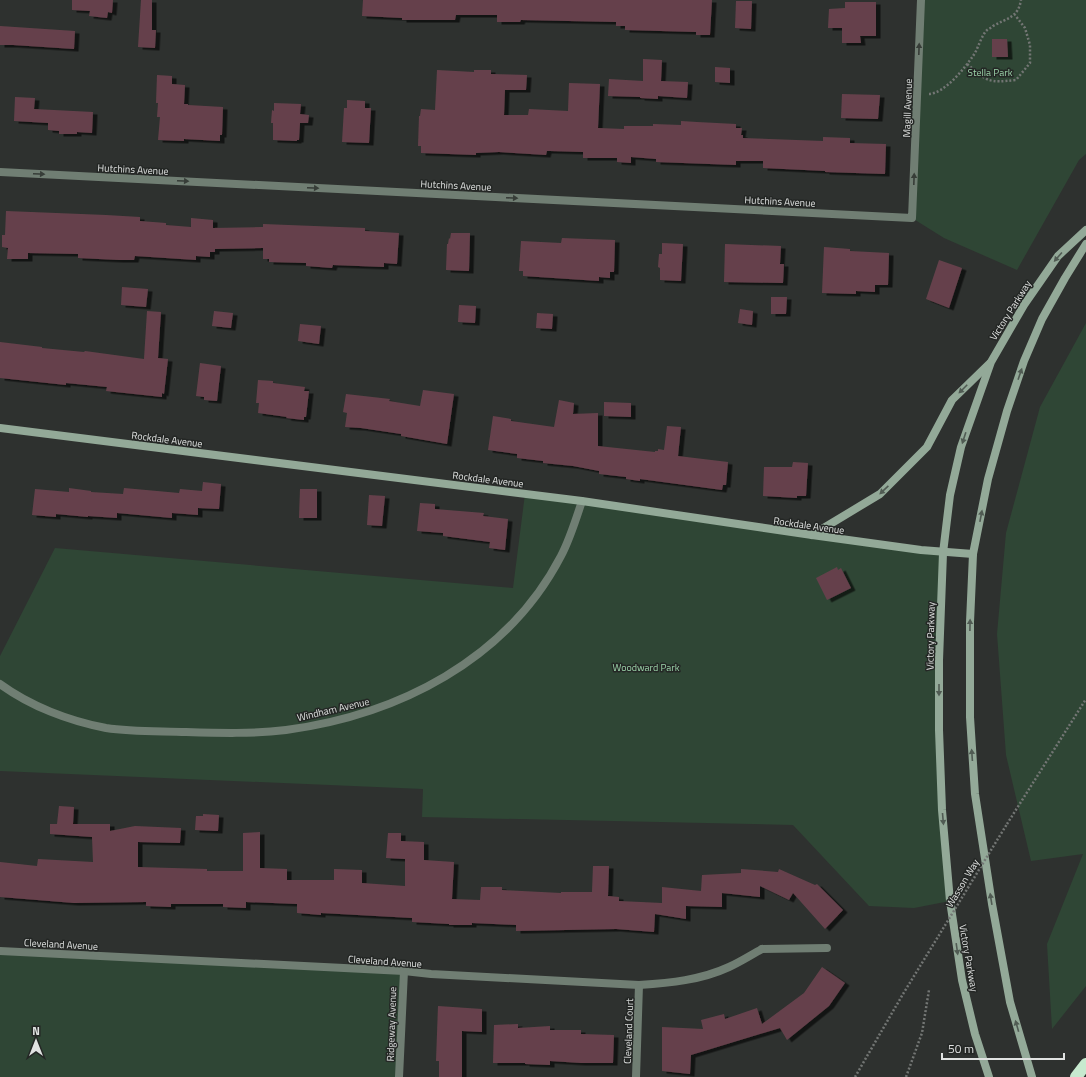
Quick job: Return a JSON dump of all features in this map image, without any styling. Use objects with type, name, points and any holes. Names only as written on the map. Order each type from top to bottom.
[{"type":"highway","points":[[1077,1076],[1086,1064]]},
{"type":"street","name":"Magill Avenue","points":[[912,218],[921,0]]},
{"type":"street","name":"Hutchins Avenue","points":[[0,172],[912,218]]},
{"type":"street","name":"Victory Parkway","points":[[989,1077],[975,1034],[962,980],[950,901],[943,825],[939,730],[939,660],[943,553],[950,495],[961,447],[991,362],[1024,305],[1058,256],[1086,230]]},
{"type":"street","points":[[1032,1077],[1010,1002],[974,794],[970,717],[970,622],[973,554],[988,479],[1007,411],[1024,361],[1042,319],[1086,244]]},
{"type":"street","points":[[812,535],[880,494],[927,447],[952,400],[991,362]]},
{"type":"street","name":"Rockdale Avenue","points":[[0,428],[582,501],[943,553],[973,554]]},
{"type":"street","name":"Windham Avenue","points":[[0,684],[9,691],[38,706],[75,720],[106,728],[129,730],[240,733],[322,724],[372,711],[407,698],[439,680],[496,640],[512,624],[542,588],[562,556],[582,501]]},
{"type":"street","name":"Cleveland Avenue","points":[[0,951],[404,971],[432,974],[639,985],[670,983],[700,978],[728,968],[762,949],[827,948]]},
{"type":"street","name":"Ridgeway Avenue","points":[[399,1077],[404,971]]},
{"type":"street","name":"Cleveland Court","points":[[636,1077],[639,985]]},
{"type":"path","points":[[917,94],[934,94],[943,90],[973,56],[986,30],[1015,15],[1020,6],[1021,0]]},
{"type":"path","points":[[967,64],[983,78],[994,82],[1016,80],[1030,63],[1030,45],[1025,28],[1015,15]]},
{"type":"path","name":"Wasson Way","points":[[855,1077],[903,994],[1007,824],[1086,699]]},
{"type":"path","points":[[906,1077],[922,1032],[929,990]]},
{"type":"green space","name":"Stella Park","points":[[921,0],[1086,0],[1086,154],[1079,160],[1017,270],[944,238],[912,218]]},
{"type":"green space","points":[[1086,323],[1086,986],[1052,1029],[1047,944],[1083,854],[1031,861],[1006,755],[997,634],[1006,533],[1040,407]]},
{"type":"green space","name":"Woodward Park","points":[[525,494],[943,553],[939,660],[950,901],[914,908],[869,906],[793,825],[422,817],[423,789],[0,771],[0,656],[55,548],[513,588]]},
{"type":"green space","points":[[0,951],[404,971],[399,1077],[0,1077]]},
{"type":"building","points":[[72,0],[113,0],[112,13],[108,12],[107,18],[89,16],[90,11],[72,10]]},
{"type":"building","points":[[141,0],[152,0],[152,30],[156,30],[155,48],[138,47]]},
{"type":"building","points":[[363,0],[712,0],[710,35],[696,35],[696,32],[625,30],[625,26],[616,26],[616,22],[521,20],[520,22],[497,22],[497,15],[456,15],[455,20],[402,20],[402,18],[362,16]]},
{"type":"building","points":[[736,1],[752,1],[751,29],[735,28]]},
{"type":"building","points":[[845,2],[876,2],[876,36],[860,36],[861,43],[842,43],[842,28],[828,28],[829,9],[845,8]]},
{"type":"building","points":[[0,26],[75,31],[74,49],[0,45]]},
{"type":"building","points":[[992,39],[1007,39],[1008,57],[992,57]]},
{"type":"building","points":[[643,59],[662,60],[661,81],[688,82],[687,98],[658,96],[658,99],[608,96],[609,79],[643,81]]},
{"type":"building","points":[[715,67],[730,68],[730,83],[715,82]]},
{"type":"building","points":[[437,70],[474,72],[474,70],[491,70],[491,74],[527,75],[526,90],[505,90],[504,115],[528,115],[529,109],[568,111],[569,83],[600,84],[598,128],[624,129],[624,126],[653,126],[653,124],[681,125],[681,121],[736,124],[736,128],[742,128],[741,135],[743,135],[743,138],[823,141],[823,137],[850,138],[850,143],[886,144],[885,174],[763,168],[763,161],[736,161],[736,165],[656,162],[656,159],[631,157],[631,163],[617,162],[617,158],[583,158],[583,152],[547,151],[546,155],[499,152],[476,153],[476,155],[421,153],[421,146],[418,146],[419,116],[421,109],[435,110]]},
{"type":"building","points":[[157,75],[172,76],[172,84],[185,85],[184,104],[223,107],[222,135],[220,135],[220,141],[184,139],[184,141],[158,140],[160,117],[157,117],[158,103],[156,103]]},
{"type":"building","points":[[842,94],[880,95],[878,119],[841,118]]},
{"type":"building","points":[[15,97],[35,98],[34,109],[93,112],[92,133],[77,132],[77,134],[59,134],[59,131],[48,130],[48,123],[14,121]]},
{"type":"building","points":[[347,100],[365,101],[365,108],[371,108],[369,143],[342,142],[344,108],[347,108]]},
{"type":"building","points":[[274,103],[301,104],[300,114],[309,115],[308,123],[300,123],[299,140],[273,140],[273,123],[271,123]]},
{"type":"building","points":[[6,211],[140,217],[140,221],[191,227],[191,218],[213,220],[213,228],[263,227],[263,224],[365,228],[365,231],[399,233],[397,264],[384,263],[384,267],[333,265],[332,268],[306,266],[306,263],[269,262],[269,259],[263,259],[263,248],[215,249],[215,252],[210,252],[210,257],[196,256],[196,260],[135,256],[134,260],[119,260],[78,258],[78,254],[28,253],[28,259],[7,259],[8,248],[2,247],[2,235],[5,235]]},
{"type":"building","points":[[451,233],[470,233],[469,271],[446,270],[447,244]]},
{"type":"building","points":[[562,238],[615,240],[614,272],[610,272],[610,278],[599,277],[599,281],[523,276],[523,271],[519,271],[521,241],[561,243]]},
{"type":"building","points":[[662,243],[683,244],[681,281],[660,280],[660,268],[658,267],[659,254],[662,254]]},
{"type":"building","points":[[725,244],[781,246],[780,264],[784,264],[783,283],[724,282]]},
{"type":"building","points":[[824,247],[850,249],[850,251],[889,253],[888,285],[875,285],[875,292],[856,291],[856,294],[822,293]]},
{"type":"building","points":[[939,260],[962,268],[949,308],[926,299]]},
{"type":"building","points":[[122,287],[148,289],[146,307],[121,305]]},
{"type":"building","points":[[771,297],[787,297],[786,314],[771,314]]},
{"type":"building","points":[[459,305],[476,306],[475,323],[458,322]]},
{"type":"building","points":[[740,309],[753,311],[752,325],[738,323]]},
{"type":"building","points":[[147,311],[161,312],[158,358],[168,359],[164,394],[162,393],[162,397],[106,391],[107,387],[66,383],[66,385],[0,378],[0,342],[144,359]]},
{"type":"building","points":[[214,311],[233,313],[231,328],[212,326]]},
{"type":"building","points":[[537,313],[553,314],[552,329],[536,328]]},
{"type":"building","points":[[300,324],[321,326],[319,344],[298,341]]},
{"type":"building","points":[[200,363],[221,366],[217,401],[204,400],[204,397],[196,396]]},
{"type":"building","points":[[258,380],[273,381],[273,383],[305,387],[304,391],[309,391],[306,417],[304,417],[304,420],[258,413],[259,403],[256,403]]},
{"type":"building","points":[[423,390],[454,394],[447,444],[401,436],[401,434],[345,427],[347,413],[343,412],[346,394],[390,399],[389,401],[420,406]]},
{"type":"building","points":[[559,400],[574,403],[573,414],[598,413],[598,446],[655,452],[658,451],[658,449],[664,450],[667,426],[681,427],[678,456],[728,462],[726,485],[723,485],[722,490],[640,479],[640,481],[626,479],[626,477],[599,474],[599,471],[573,466],[543,463],[543,461],[517,458],[517,454],[488,450],[493,416],[511,419],[511,421],[554,427]]},
{"type":"building","points":[[604,402],[631,403],[631,417],[604,416]]},
{"type":"building","points":[[793,462],[808,463],[806,496],[797,496],[797,498],[763,496],[764,467],[792,467]]},
{"type":"building","points":[[203,482],[221,484],[219,509],[198,508],[198,515],[172,513],[172,518],[117,513],[117,518],[56,514],[56,517],[32,515],[35,489],[69,492],[69,488],[91,492],[123,494],[124,488],[179,493],[180,489],[202,491]]},
{"type":"building","points":[[300,489],[317,489],[317,518],[299,518]]},
{"type":"building","points":[[369,495],[385,496],[382,526],[367,525]]},
{"type":"building","points":[[420,503],[435,504],[435,509],[484,513],[483,516],[508,519],[505,550],[489,548],[490,542],[443,536],[443,533],[417,531]]},
{"type":"building","points":[[837,567],[838,570],[841,568],[851,588],[827,600],[816,578]]},
{"type":"building","points":[[59,806],[74,807],[73,824],[110,824],[110,831],[135,826],[181,828],[180,843],[138,842],[138,867],[207,869],[207,871],[243,871],[243,833],[260,832],[260,868],[287,869],[287,880],[334,880],[334,869],[362,870],[362,883],[405,886],[405,859],[386,858],[388,833],[401,833],[401,841],[424,842],[424,860],[454,862],[452,899],[480,900],[481,887],[502,887],[502,890],[561,893],[592,892],[593,866],[609,866],[608,896],[619,897],[619,901],[662,903],[662,887],[701,891],[702,875],[741,873],[741,869],[778,872],[779,869],[815,885],[817,884],[843,910],[825,929],[793,893],[789,900],[760,886],[760,897],[722,893],[722,907],[686,906],[686,919],[655,914],[654,932],[616,929],[516,931],[516,925],[472,923],[472,925],[449,925],[412,922],[412,918],[297,913],[297,904],[246,902],[246,908],[223,907],[223,904],[171,904],[171,907],[146,906],[146,902],[74,903],[0,897],[0,862],[37,866],[38,859],[93,862],[92,837],[50,834],[50,824],[57,824]]},
{"type":"building","points":[[203,814],[219,815],[218,831],[195,830],[196,816],[203,816]]},
{"type":"building","points":[[822,967],[845,983],[829,1006],[787,1040],[780,1028],[691,1055],[690,1074],[662,1071],[662,1027],[703,1029],[701,1020],[724,1014],[725,1019],[757,1008],[762,1024],[804,993]]},
{"type":"building","points":[[438,1006],[482,1009],[482,1032],[462,1031],[462,1077],[439,1077],[439,1061],[436,1061]]},
{"type":"building","points":[[518,1024],[518,1028],[550,1026],[550,1030],[581,1030],[581,1034],[614,1035],[613,1063],[550,1061],[550,1065],[493,1063],[494,1025]]}]
